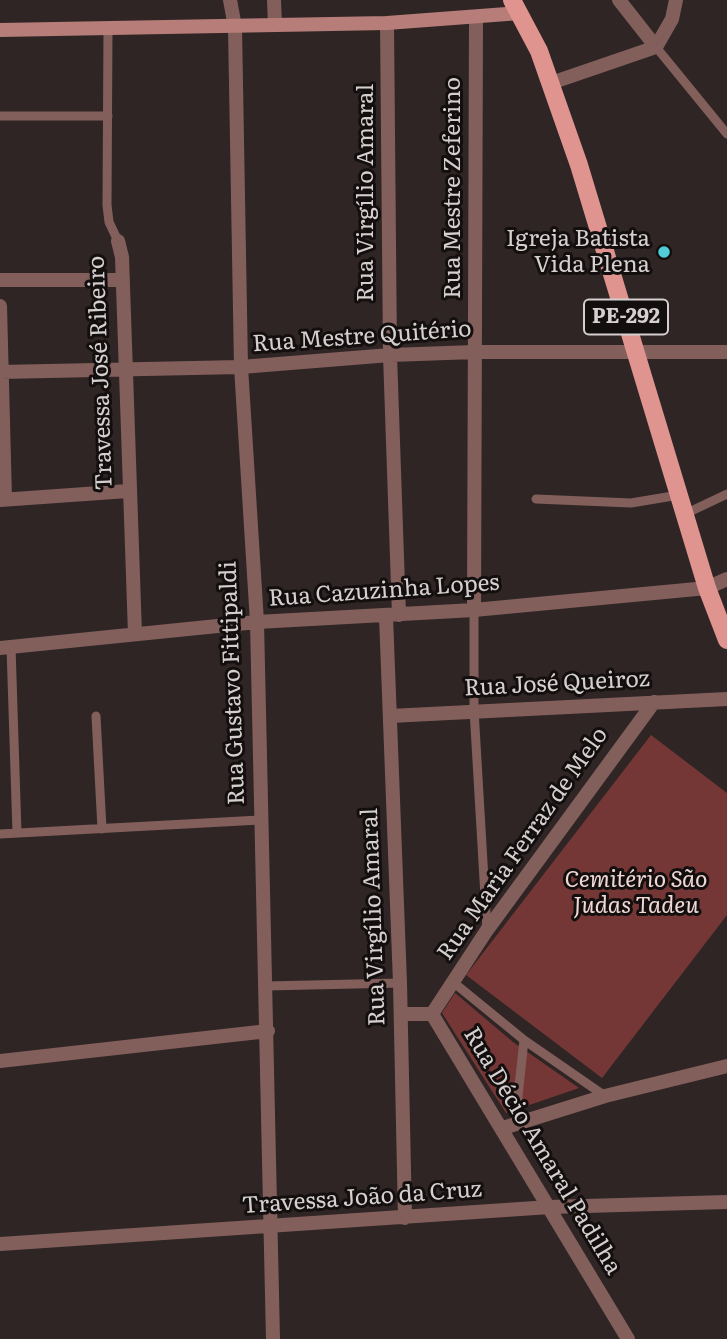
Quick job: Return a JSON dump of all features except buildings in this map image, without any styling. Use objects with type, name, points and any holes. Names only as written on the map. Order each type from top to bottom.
[{"type":"main road","name":"PE-292","points":[[516,7],[551,83],[687,513],[707,588],[727,640]]},
{"type":"street","name":"Rua Gustavo Fittipaldi","points":[[230,0],[235,27],[241,367],[257,622],[273,1339]]},
{"type":"street","points":[[274,0],[275,25]]},
{"type":"street","points":[[619,0],[656,47]]},
{"type":"street","points":[[551,83],[656,47],[672,19],[676,0]]},
{"type":"street","points":[[0,30],[387,23],[476,19],[516,7]]},
{"type":"street","name":"Rua Mestre Zeferino","points":[[474,610],[476,19]]},
{"type":"street","name":"Rua Virgílio Amaral","points":[[387,23],[392,615],[390,716],[401,1013],[405,1218]]},
{"type":"street","name":"Travessa José Ribeiro","points":[[118,241],[123,280],[128,491],[135,634]]},
{"type":"street","points":[[0,280],[123,280]]},
{"type":"street","points":[[0,306],[2,500],[128,491]]},
{"type":"street","name":"Rua Mestre Quitério","points":[[1,372],[241,367],[390,355],[475,352],[727,352]]},
{"type":"street","name":"Rua Cazuzinha Lopes","points":[[5,647],[257,622],[474,610],[707,588],[727,579]]},
{"type":"street","name":"Rua José Queiroz","points":[[390,716],[727,699]]},
{"type":"street","name":"Rua Maria Ferraz de Melo","points":[[432,1013],[487,930],[654,702]]},
{"type":"street","name":"Rua Décio Amaral Padilha","points":[[401,1013],[432,1013],[509,1126],[551,1207],[628,1339]]},
{"type":"street","points":[[0,1061],[268,1031]]},
{"type":"street","points":[[509,1126],[605,1096],[727,1066]]},
{"type":"street","name":"Travessa João da Cruz","points":[[0,1244],[551,1207],[727,1202]]},
{"type":"lane","name":"Travessa José Ribeiro","points":[[108,28],[108,214],[118,241]]},
{"type":"lane","points":[[656,47],[727,134]]},
{"type":"lane","points":[[0,116],[108,116]]},
{"type":"lane","points":[[687,513],[727,494]]},
{"type":"lane","points":[[536,499],[631,503],[681,495]]},
{"type":"lane","points":[[474,610],[474,710],[487,930]]},
{"type":"lane","points":[[5,647],[17,833]]},
{"type":"lane","points":[[96,716],[102,829]]},
{"type":"lane","points":[[0,834],[260,820]]},
{"type":"lane","points":[[453,982],[524,1040],[605,1096]]},
{"type":"lane","points":[[266,986],[400,983]]},
{"type":"lane","points":[[509,1126],[524,1040]]},
{"type":"green space","name":"Cemitério São Judas Tadeu","points":[[651,735],[727,793],[727,915],[602,1078],[466,975]]},
{"type":"green space","points":[[455,993],[513,1042],[579,1088],[506,1113],[442,1013]]},
{"type":"place","name":"Igreja Batista Vida Plena","points":[[664,252]]}]
